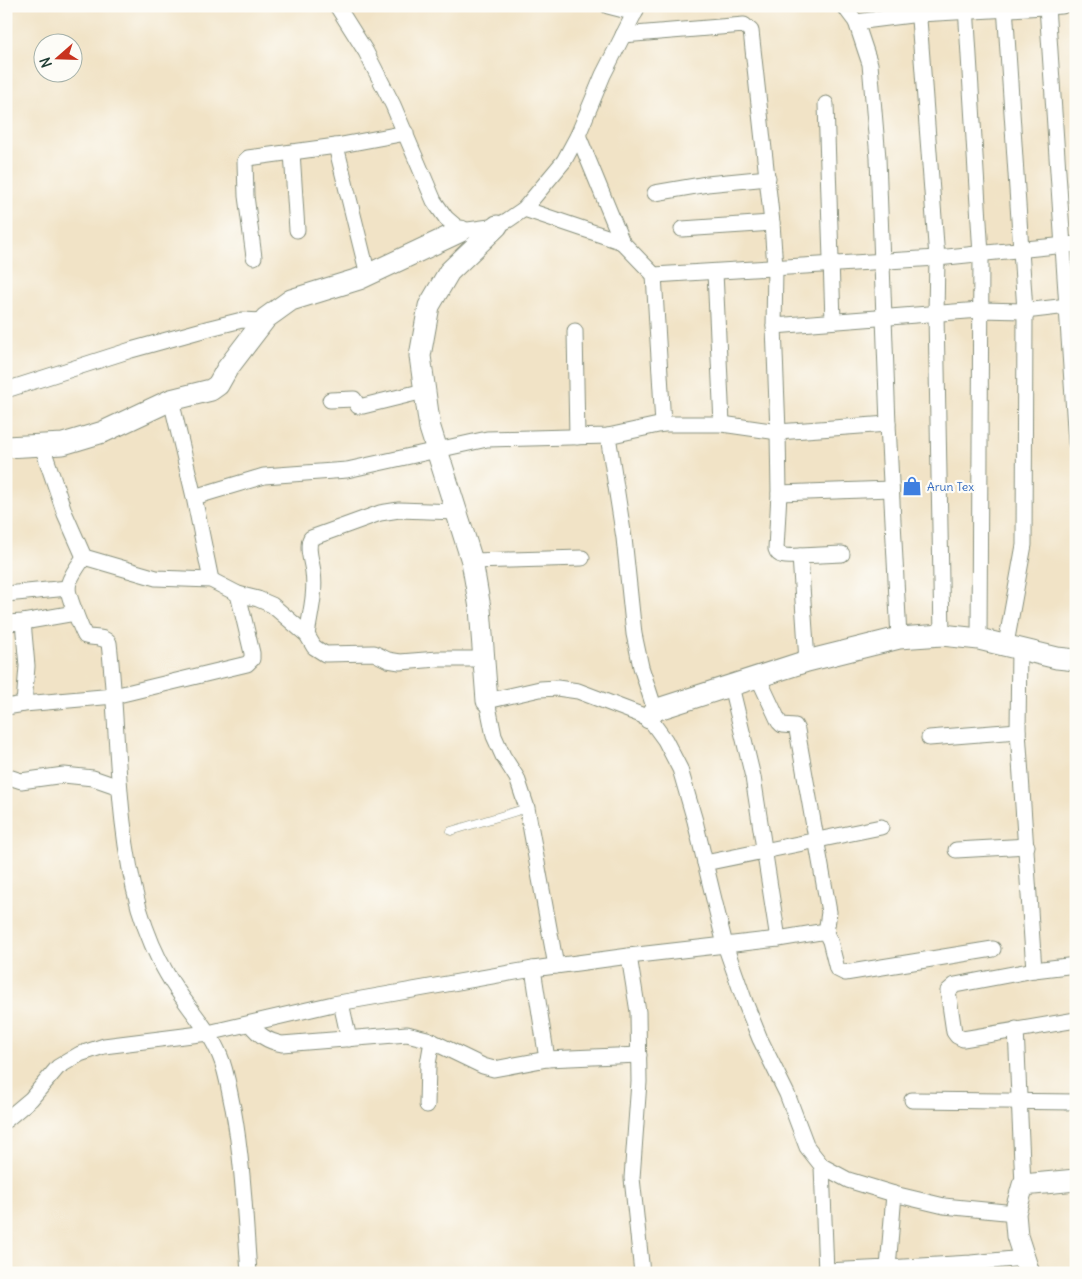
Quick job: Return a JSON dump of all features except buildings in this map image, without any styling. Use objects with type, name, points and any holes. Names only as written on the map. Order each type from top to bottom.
[{"type":"street","points":[[556,966],[527,808],[518,778],[503,756],[494,736],[487,701],[480,608],[472,561],[430,428],[420,356],[429,306],[449,272],[497,226],[524,209],[564,161],[578,135],[603,75],[637,10],[608,6]]},
{"type":"street","points":[[844,6],[856,22],[870,64],[878,158],[888,424],[899,638]]},
{"type":"street","points":[[856,22],[919,10],[1062,6]]},
{"type":"street","points":[[1047,7],[1070,244],[1076,443]]},
{"type":"street","points":[[338,8],[366,52],[406,133],[434,201],[446,218],[461,231]]},
{"type":"street","points":[[1005,8],[1025,311],[1024,544],[1013,646],[1034,970]]},
{"type":"street","points":[[966,9],[981,254],[979,639]]},
{"type":"street","points":[[919,10],[937,258],[936,314],[942,635]]},
{"type":"street","points":[[624,35],[744,26],[751,31],[768,178],[775,268],[774,326],[780,493],[776,549],[777,553],[782,556],[842,554]]},
{"type":"street","points":[[826,104],[833,321]]},
{"type":"street","points":[[254,257],[246,196],[245,162],[248,158],[336,146],[406,133]]},
{"type":"street","points":[[578,135],[622,242],[654,275],[663,424]]},
{"type":"street","points":[[336,146],[368,275]]},
{"type":"street","points":[[292,152],[297,230]]},
{"type":"street","points":[[655,193],[708,184],[768,178]]},
{"type":"street","points":[[524,209],[622,242]]},
{"type":"street","points":[[682,229],[772,223]]},
{"type":"street","points":[[6,447],[63,444],[103,432],[171,400],[211,390],[218,385],[226,369],[264,321],[291,300],[368,275],[461,231],[497,226]]},
{"type":"street","points":[[654,275],[937,258],[1070,244]]},
{"type":"street","points":[[715,272],[722,424]]},
{"type":"street","points":[[774,326],[980,310],[1025,311],[1071,306]]},
{"type":"street","points":[[6,390],[131,350],[210,328],[242,320],[264,321]]},
{"type":"street","points":[[576,331],[578,437]]},
{"type":"street","points":[[330,400],[350,398],[354,399],[358,406],[363,406],[424,391]]},
{"type":"street","points":[[171,400],[211,580]]},
{"type":"street","points":[[194,497],[264,476],[346,470],[487,439],[608,436],[663,424],[722,424],[778,432],[888,424]]},
{"type":"street","points":[[608,436],[624,538],[634,634],[652,714],[680,769],[724,945],[760,1039],[787,1094],[807,1147],[822,1166],[848,1180],[944,1206],[1015,1213]]},
{"type":"street","points":[[42,446],[65,514],[84,558]]},
{"type":"street","points":[[780,493],[892,488]]},
{"type":"street","points":[[307,634],[314,593],[309,542],[311,538],[380,513],[399,510],[457,512]]},
{"type":"street","points":[[800,556],[807,661]]},
{"type":"street","points":[[84,558],[156,578],[211,580],[238,594],[272,605],[307,634],[314,647],[325,654],[374,653],[388,660],[400,662],[438,659],[485,659]]},
{"type":"street","points":[[84,558],[73,574],[68,588],[75,613],[85,636],[106,639],[109,643],[119,787],[130,867],[140,908],[153,946],[167,975],[208,1033],[221,1056],[227,1077],[237,1132],[248,1273]]},
{"type":"street","points":[[472,561],[582,558]]},
{"type":"street","points":[[6,594],[68,588]]},
{"type":"street","points":[[6,707],[114,696],[247,664],[252,659],[252,653],[238,594]]},
{"type":"street","points":[[6,623],[75,613]]},
{"type":"street","points":[[23,622],[27,666],[24,704]]},
{"type":"street","points":[[487,701],[540,689],[557,688],[578,691],[652,714],[807,661],[899,638],[942,635],[979,639],[1057,658],[1076,660]]},
{"type":"street","points":[[758,677],[779,722],[782,725],[795,726],[797,730],[829,912],[826,933],[837,969],[845,973],[993,949]]},
{"type":"street","points":[[731,686],[753,776],[778,939]]},
{"type":"street","points":[[929,738],[1018,731]]},
{"type":"street","points":[[6,776],[21,781],[64,775],[93,778],[119,787]]},
{"type":"street","points":[[705,863],[881,827]]},
{"type":"street","points":[[956,850],[1027,846]]},
{"type":"street","points":[[6,1120],[32,1099],[58,1067],[80,1054],[104,1046],[208,1033],[341,1003],[533,969],[778,939],[820,932],[826,933]]},
{"type":"street","points":[[629,956],[638,1012],[637,1122],[632,1178],[642,1273]]},
{"type":"street","points":[[1076,965],[1034,970],[955,985],[948,991],[954,1032],[957,1036],[963,1038],[1076,1020]]},
{"type":"street","points":[[533,969],[547,1059]]},
{"type":"street","points":[[341,1003],[349,1039]]},
{"type":"street","points":[[250,1024],[269,1041],[282,1044],[407,1034],[432,1041],[483,1066],[494,1069],[547,1059],[639,1056]]},
{"type":"street","points":[[822,1166],[826,1272],[1026,1265],[1017,1236],[1015,1213],[1023,1185],[1016,1029]]},
{"type":"street","points":[[427,1105],[428,1064],[432,1041]]},
{"type":"street","points":[[912,1100],[1076,1102]]},
{"type":"street","points":[[1023,1185],[1076,1180]]},
{"type":"street","points":[[888,1270],[894,1194]]},
{"type":"lane","points":[[451,831],[527,808]]},
{"type":"place","name":"Arun Tex","points":[[912,486]]}]
